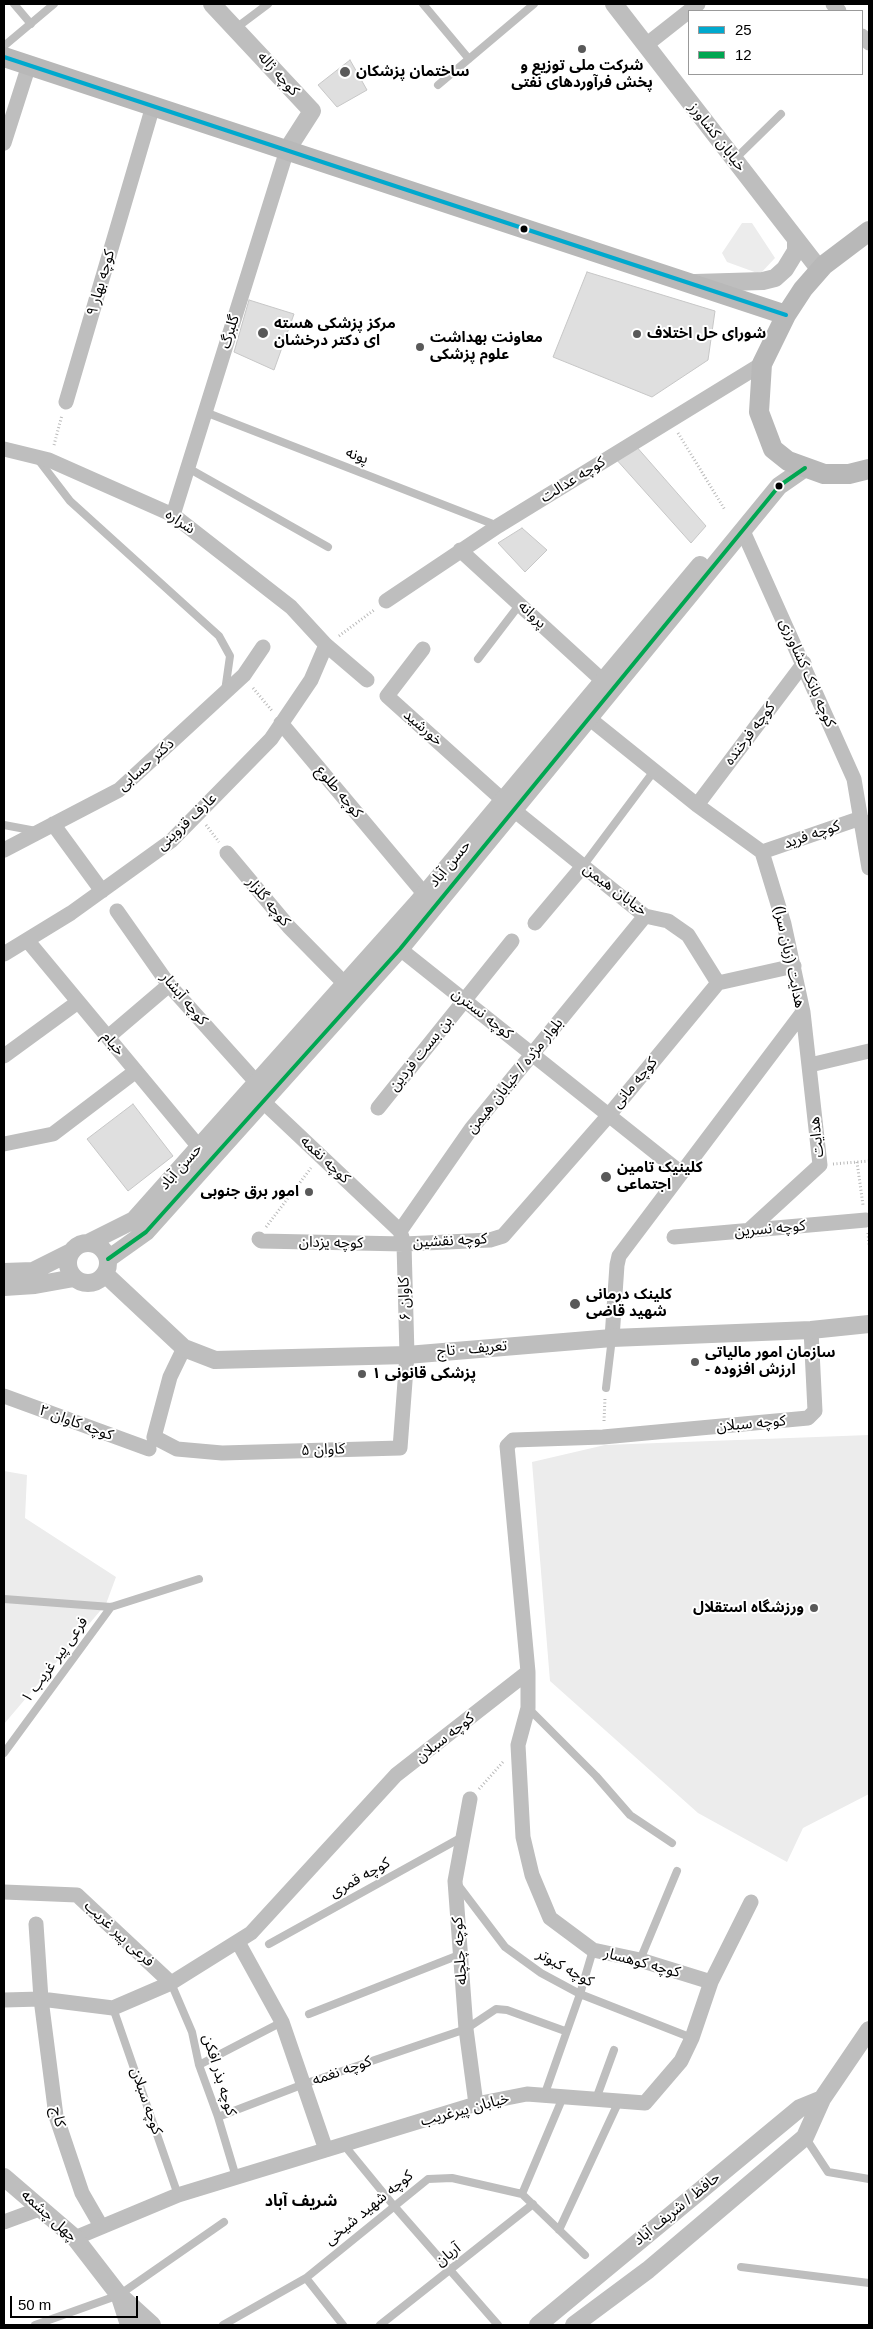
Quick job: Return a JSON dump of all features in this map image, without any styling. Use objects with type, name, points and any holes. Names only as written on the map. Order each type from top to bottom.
[{"type":"main road","points":[[4,56],[786,315]]},
{"type":"main road","points":[[869,231],[820,270],[803,289],[786,315],[762,364],[759,412],[773,449],[797,465],[824,474],[841,474],[869,468]]},
{"type":"street","name":"کوچه ژاله","points":[[212,4],[312,111],[287,150]]},
{"type":"street","name":"خیابان کشاورز","points":[[614,4],[820,270]]},
{"type":"street","points":[[646,45],[688,12]]},
{"type":"street","points":[[4,143],[29,65]]},
{"type":"street","name":"کوچه بهار ۹","points":[[66,402],[153,106]]},
{"type":"street","name":"گلبرگ","points":[[173,515],[287,150]]},
{"type":"street","points":[[689,283],[764,281],[776,278],[785,269],[796,251],[796,239]]},
{"type":"street","name":"کوچه عدالت","points":[[386,600],[498,526],[762,364]]},
{"type":"street","name":"شراره","points":[[4,449],[43,459],[173,515],[290,608],[326,645],[367,680]]},
{"type":"street","name":"حسن آباد","points":[[107,1266],[146,1232],[257,1091],[345,984],[425,894],[509,805],[797,465]]},
{"type":"street","name":"حسن آباد","points":[[584,715],[603,681],[797,465]]},
{"type":"street","name":"کوچه بانک کشاورزی","points":[[743,531],[804,663],[854,779],[869,868]]},
{"type":"street","name":"پروانه","points":[[460,550],[603,681]]},
{"type":"street","name":"عارف قزوینی","points":[[4,954],[71,913],[171,841],[271,739],[311,680],[326,645]]},
{"type":"street","name":"دکتر حسابی","points":[[4,850],[119,790],[244,675],[263,647]]},
{"type":"street","name":"خورشید","points":[[423,650],[387,696],[509,805]]},
{"type":"street","name":"کوچه فرخنده","points":[[696,806],[804,663]]},
{"type":"street","points":[[584,715],[696,806],[762,852]]},
{"type":"street","name":"کوچه طلوع","points":[[281,723],[436,908]]},
{"type":"street","name":"حسن آباد","points":[[90,1242],[134,1220],[199,1147],[400,949],[436,908],[509,805]]},
{"type":"street","name":"خیابان هیمن","points":[[509,805],[645,916],[668,921],[688,935],[718,983]]},
{"type":"street","name":"کوچه فرید","points":[[762,852],[861,818]]},
{"type":"street","points":[[53,824],[102,891]]},
{"type":"street","name":"هدایت (زبان سرا)","points":[[612,1338],[616,1264],[619,1256],[680,1172],[736,1103],[803,1012],[794,966],[762,852]]},
{"type":"street","name":"کوچه گلزار","points":[[227,853],[289,927],[345,984]]},
{"type":"street","points":[[535,923],[583,866]]},
{"type":"street","name":"کوچه آبشار","points":[[117,911],[169,985],[257,1091]]},
{"type":"street","name":"بلوار مژده / خیابان هیمن","points":[[402,1237],[471,1129],[645,916]]},
{"type":"street","name":"خیام","points":[[27,940],[199,1147]]},
{"type":"street","name":"بن بست فردین","points":[[378,1108],[512,941]]},
{"type":"street","name":"کوچه نسترن","points":[[400,949],[680,1172]]},
{"type":"street","points":[[718,983],[794,966]]},
{"type":"street","name":"کوچه مانی","points":[[496,1238],[503,1236],[609,1115],[718,983]]},
{"type":"street","points":[[108,1037],[169,985]]},
{"type":"street","points":[[4,1056],[78,1002]]},
{"type":"street","name":"هدایت","points":[[749,1230],[820,1166],[803,1012]]},
{"type":"street","points":[[810,1065],[869,1050]]},
{"type":"street","points":[[4,1144],[53,1134],[136,1071]]},
{"type":"street","name":"کوچه نغمه","points":[[257,1091],[402,1237]]},
{"type":"street","name":"کوچه نسرین","points":[[674,1237],[866,1220]]},
{"type":"street","name":"کوچه نقشین","points":[[402,1237],[496,1238]]},
{"type":"street","name":"کوچه یزدان","points":[[259,1239],[261,1241],[402,1237]]},
{"type":"street","name":"کاوان ۶","points":[[402,1237],[407,1355]]},
{"type":"street","points":[[4,1272],[33,1271],[71,1252],[83,1243],[90,1242],[102,1248],[107,1266],[94,1283],[86,1284],[74,1278],[68,1270],[68,1260],[71,1252]]},
{"type":"street","name":"تعریف - تاج","points":[[107,1266],[184,1348],[216,1360],[407,1355],[612,1338],[811,1330],[869,1324]]},
{"type":"street","points":[[4,1287],[35,1286],[74,1278]]},
{"type":"street","name":"کوچه سبلان","points":[[114,2008],[171,1983],[251,1933],[396,1776],[528,1672],[507,1446],[514,1440],[603,1437],[808,1418],[815,1411],[811,1330]]},
{"type":"street","points":[[152,1443],[170,1377],[184,1348]]},
{"type":"street","name":"کاوان ۵","points":[[152,1443],[177,1449],[222,1453],[400,1448],[407,1355]]},
{"type":"street","name":"کوچه کاوان ۲","points":[[4,1396],[152,1443]]},
{"type":"street","points":[[518,1745],[528,1708],[528,1672]]},
{"type":"street","name":"کوچه کوهسار","points":[[518,1745],[523,1837],[532,1874],[550,1918],[593,1950],[640,1960],[711,1982]]},
{"type":"street","name":"کوچه چلچله","points":[[470,1799],[465,1835],[455,1881],[459,1955],[476,2104]]},
{"type":"street","name":"فرعی پیر غریب","points":[[4,1892],[77,1895],[171,1983]]},
{"type":"street","name":"خیابان پیرغریب","points":[[75,2238],[178,2195],[476,2104],[527,2094],[644,2103],[681,2061],[692,2038],[711,1982],[751,1902]]},
{"type":"street","name":"کاج","points":[[36,1924],[42,1999],[56,2116],[82,2193],[101,2226]]},
{"type":"street","points":[[238,1942],[282,2022],[326,2150]]},
{"type":"street","points":[[4,2000],[42,1999],[114,2008]]},
{"type":"street","name":"حافظ / شریف آباد","points":[[574,2325],[648,2270],[805,2137],[822,2099],[869,2030]]},
{"type":"street","name":"حافظ / شریف آباد","points":[[538,2325],[800,2108],[822,2099]]},
{"type":"street","name":"چهل چشمه","points":[[4,2177],[75,2238],[119,2295],[152,2325]]},
{"type":"street","points":[[4,2222],[42,2208]]},
{"type":"street","points":[[119,2295],[129,2325]]},
{"type":"lane","points":[[14,4],[31,24]]},
{"type":"lane","points":[[4,46],[54,4]]},
{"type":"lane","points":[[236,28],[268,4]]},
{"type":"lane","points":[[423,4],[469,60]]},
{"type":"lane","points":[[438,85],[534,4]]},
{"type":"lane","points":[[734,160],[781,114]]},
{"type":"lane","name":"پونه","points":[[205,412],[498,526]]},
{"type":"lane","points":[[43,459],[70,501],[218,636],[230,656],[224,693]]},
{"type":"lane","points":[[188,468],[328,546]]},
{"type":"lane","points":[[478,659],[520,604]]},
{"type":"lane","points":[[583,866],[654,771]]},
{"type":"lane","points":[[4,825],[39,831]]},
{"type":"lane","points":[[606,1388],[612,1338]]},
{"type":"lane","points":[[4,1598],[110,1606],[199,1579]]},
{"type":"lane","name":"فرعی پیر غریب ۱","points":[[4,1753],[110,1606]]},
{"type":"lane","points":[[528,1708],[596,1776],[630,1815],[672,1843]]},
{"type":"lane","name":"کوچه قمری","points":[[269,1944],[465,1835]]},
{"type":"lane","points":[[640,1960],[677,1871]]},
{"type":"lane","name":"کوچه کبوتر","points":[[455,1881],[505,1947],[541,1973],[580,1994],[692,2038]]},
{"type":"lane","points":[[544,2096],[565,2031],[580,1994],[593,1950]]},
{"type":"lane","points":[[309,2014],[459,1955]]},
{"type":"lane","name":"کوچه بذر افکن","points":[[171,1983],[192,2032],[199,2065],[218,2117],[236,2178]]},
{"type":"lane","name":"کوچه سبلان","points":[[114,2008],[178,2195]]},
{"type":"lane","name":"کوچه نغمه","points":[[218,2117],[304,2084],[466,2028],[496,2009],[507,2010],[565,2031]]},
{"type":"lane","points":[[199,2065],[282,2022]]},
{"type":"lane","points":[[596,2099],[614,2050]]},
{"type":"lane","points":[[522,2194],[563,2097]]},
{"type":"lane","points":[[559,2230],[619,2101]]},
{"type":"lane","points":[[805,2137],[828,2172],[869,2178]]},
{"type":"lane","points":[[344,2145],[394,2206],[498,2325]]},
{"type":"lane","name":"کوچه شهید شیخی","points":[[223,2325],[306,2278],[428,2178],[452,2178],[522,2194],[585,2255]]},
{"type":"lane","name":"آریان","points":[[380,2325],[451,2271],[533,2204]]},
{"type":"lane","points":[[36,2325],[119,2295],[224,2222]]},
{"type":"lane","points":[[741,2267],[869,2283]]},
{"type":"lane","points":[[306,2278],[343,2325]]},
{"type":"path","points":[[43,459],[66,402]]},
{"type":"path","points":[[670,420],[725,510]]},
{"type":"path","points":[[326,645],[386,600]]},
{"type":"path","points":[[244,675],[281,723]]},
{"type":"path","points":[[198,814],[227,853]]},
{"type":"path","points":[[259,1239],[321,1156]]},
{"type":"path","points":[[820,1166],[869,1161]]},
{"type":"path","points":[[856,1162],[866,1220]]},
{"type":"path","points":[[603,1437],[606,1388]]},
{"type":"path","points":[[470,1799],[518,1745]]},
{"type":"shaded area","points":[[742,223],[752,223],[775,258],[760,274],[727,262],[722,253]]},
{"type":"shaded area","points":[[869,1435],[869,1794],[803,1828],[787,1862],[698,1813],[550,1681],[532,1462],[605,1445]]},
{"type":"shaded area","points":[[4,1471],[27,1475],[25,1518],[116,1577],[106,1604],[4,1724]]},
{"type":"building","name":"ساختمان پزشکان","points":[[350,60],[367,90],[337,107],[318,85]]},
{"type":"building","name":"شورای حل اختلاف","points":[[587,272],[715,311],[708,360],[652,397],[553,357]]},
{"type":"building","name":"مرکز پزشکی هسته ای دکتر درخشان","points":[[249,300],[294,314],[274,370],[234,352]]},
{"type":"building","points":[[635,445],[706,526],[691,543],[615,458]]},
{"type":"building","points":[[522,528],[547,550],[525,572],[498,543]]},
{"type":"building","points":[[133,1104],[173,1156],[128,1191],[87,1139]]},
{"type":"transit line","name":"25","points":[[4,57],[786,315]]},
{"type":"transit line","name":"12","points":[[108,1259],[146,1232],[400,949],[779,486],[805,468]]},
{"type":"place","name":"شرکت ملی توزیع و پخش فرآوردهای نفتی","points":[[582,49]]},
{"type":"place","name":"ساختمان پزشکان","points":[[345,72]]},
{"type":"place","name":"مرکز پزشکی هسته ای دکتر درخشان","points":[[263,333]]},
{"type":"place","name":"شورای حل اختلاف","points":[[637,334]]},
{"type":"place","name":"معاونت بهداشت علوم پزشکی","points":[[420,347]]},
{"type":"place","name":"کلینیک تامین اجتماعی","points":[[606,1177]]},
{"type":"place","name":"امور برق جنوبی","points":[[309,1192]]},
{"type":"place","name":"کلینک درمانی شهید قاضی","points":[[575,1304]]},
{"type":"place","name":"سازمان امور مالیاتی - ارزش افزوده","points":[[695,1362]]},
{"type":"place","name":"پزشکی قانونی ۱","points":[[362,1374]]},
{"type":"place","name":"ورزشگاه استقلال","points":[[814,1608]]},
{"type":"district","name":"شریف آباد","points":[[301,2202]]}]
